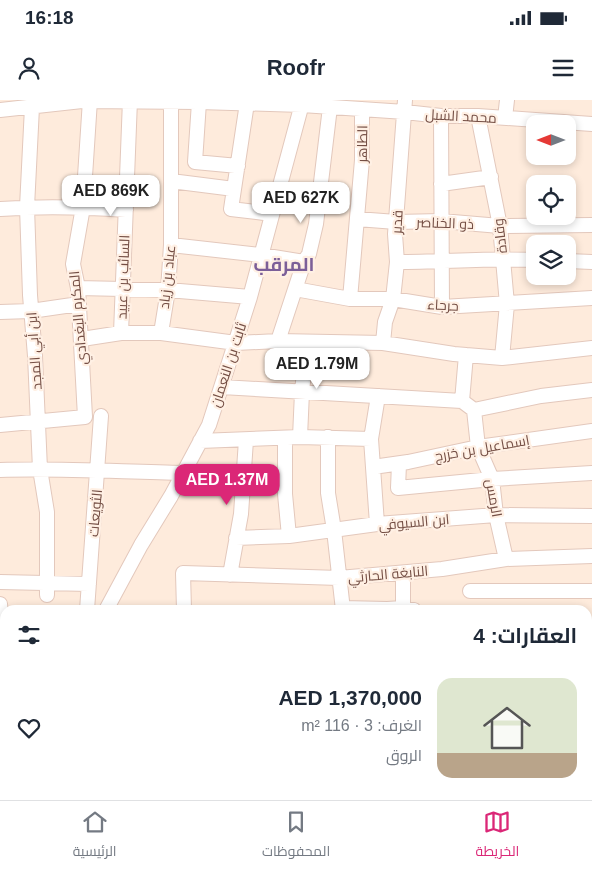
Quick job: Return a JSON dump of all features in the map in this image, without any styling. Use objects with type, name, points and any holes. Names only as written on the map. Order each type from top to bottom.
[{"type":"street","points":[[504,118],[507,100]]},
{"type":"street","name":"محمد الشبل","points":[[0,110],[90,101],[219,101],[247,104],[303,103],[362,109],[405,106],[441,116],[478,116],[592,124]]},
{"type":"street","name":"المكرم البغدادي","points":[[38,422],[85,416],[82,338],[78,288],[73,264],[83,207],[90,101]]},
{"type":"street","name":"السائب بن عبيد","points":[[121,333],[130,101]]},
{"type":"street","name":"عباد بن زياد","points":[[161,333],[168,290],[171,245],[171,101]]},
{"type":"street","points":[[199,102],[195,162],[238,166]]},
{"type":"street","name":"ثابت بن النعمان","points":[[109,605],[209,425],[250,297],[303,103]]},
{"type":"street","points":[[247,104],[231,209],[272,214]]},
{"type":"street","name":"ابن أبي المجد","points":[[32,106],[26,207],[40,468],[47,512],[47,589]]},
{"type":"street","name":"قدير","points":[[383,343],[386,322],[393,299],[397,262],[396,222],[405,106]]},
{"type":"street","points":[[278,341],[304,262],[309,254],[316,224],[330,107]]},
{"type":"street","name":"الطاهر","points":[[350,299],[362,160],[362,109]]},
{"type":"street","points":[[441,116],[442,307]]},
{"type":"street","name":"وقادة","points":[[478,116],[500,226],[507,304],[502,358]]},
{"type":"street","points":[[441,184],[491,177]]},
{"type":"street","points":[[171,181],[234,189]]},
{"type":"street","points":[[0,209],[83,207],[126,210]]},
{"type":"street","name":"ذو الخناصر","points":[[357,219],[396,222],[441,221],[500,226],[592,224]]},
{"type":"street","points":[[171,245],[262,255],[304,262]]},
{"type":"street","points":[[397,262],[526,260]]},
{"type":"street","points":[[576,261],[592,262]]},
{"type":"street","points":[[78,288],[168,290],[250,297]]},
{"type":"street","name":"جرجاء","points":[[295,289],[350,299],[393,299],[442,307],[592,298]]},
{"type":"street","points":[[0,312],[31,311],[79,304]]},
{"type":"street","points":[[82,338],[121,333],[161,333],[236,343],[278,341],[383,343],[466,355],[502,358],[592,348]]},
{"type":"street","points":[[300,437],[307,342]]},
{"type":"street","points":[[462,401],[466,355]]},
{"type":"street","points":[[222,386],[462,401],[474,410],[542,396],[592,390]]},
{"type":"street","points":[[377,524],[371,439],[378,396]]},
{"type":"street","name":"الرمس","points":[[474,410],[478,447],[492,479],[496,515],[506,559]]},
{"type":"street","name":"الثويعات","points":[[87,605],[101,416]]},
{"type":"street","points":[[0,425],[38,422]]},
{"type":"street","name":"إسماعيل بن خزرج","points":[[373,467],[398,464],[478,447],[592,431]]},
{"type":"street","points":[[200,441],[300,437],[371,439]]},
{"type":"street","points":[[328,437],[328,493],[342,605]]},
{"type":"street","points":[[285,438],[285,494],[289,536]]},
{"type":"street","points":[[230,575],[241,514],[246,440]]},
{"type":"street","points":[[398,464],[398,488],[492,479],[592,473]]},
{"type":"street","points":[[0,470],[40,468],[184,472]]},
{"type":"street","name":"ابن السيوفي","points":[[236,538],[289,536],[377,524],[496,515],[592,516]]},
{"type":"street","name":"النابغة الحارثي","points":[[184,605],[183,573],[339,578],[442,569],[506,559],[592,556]]},
{"type":"street","points":[[404,572],[408,605]]},
{"type":"street","points":[[0,582],[47,589],[89,584]]},
{"type":"street","points":[[470,591],[592,591]]},
{"type":"district","name":"المرقب","points":[[284,264]]}]
